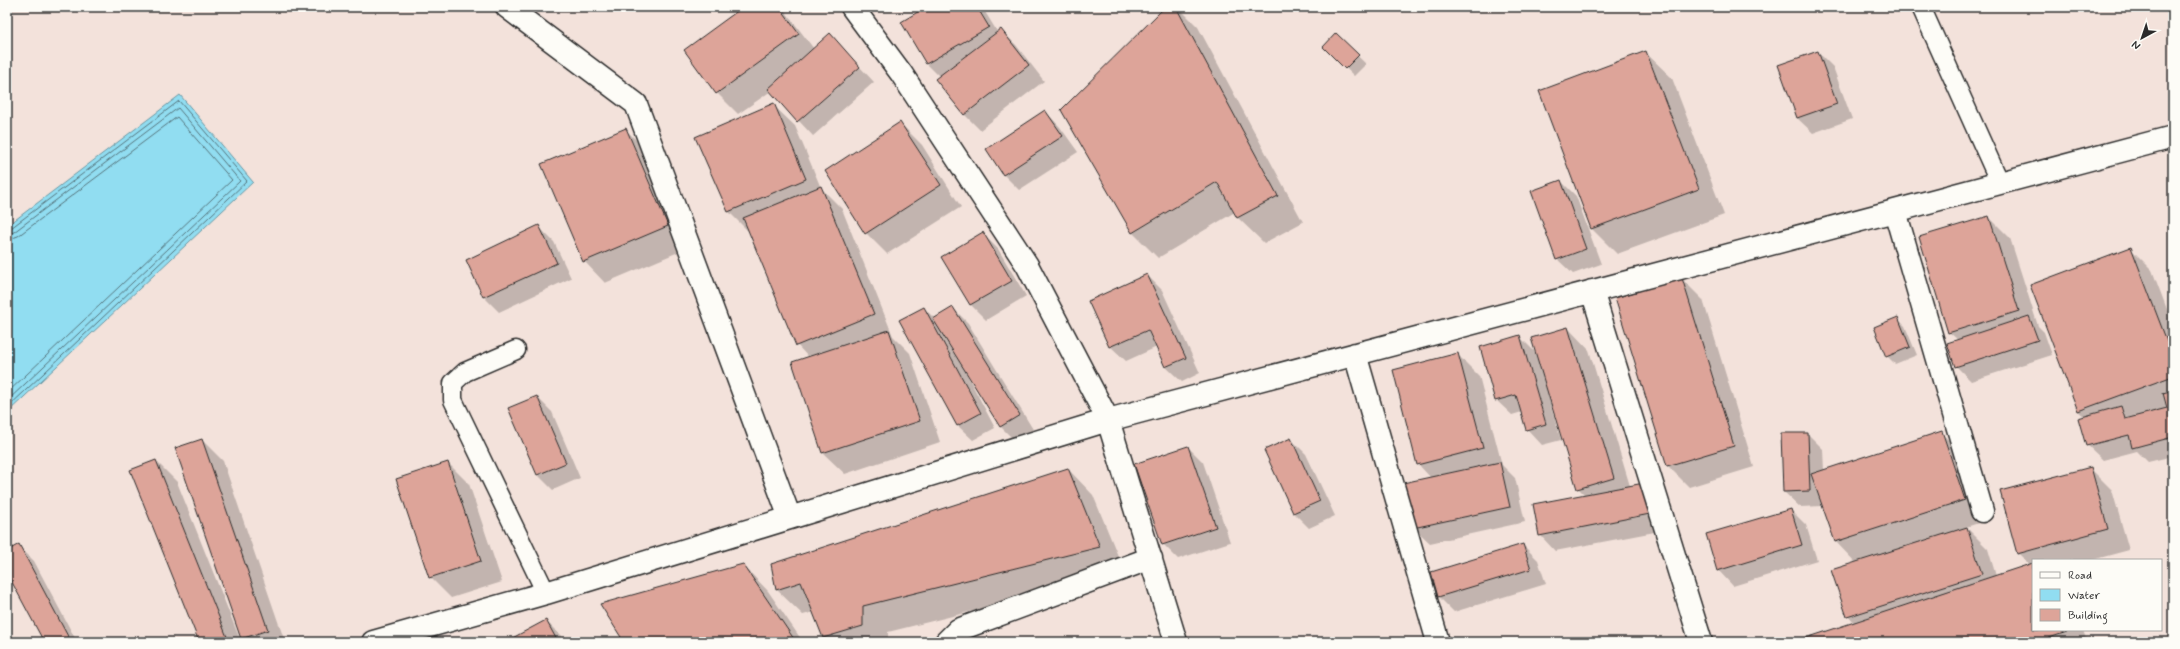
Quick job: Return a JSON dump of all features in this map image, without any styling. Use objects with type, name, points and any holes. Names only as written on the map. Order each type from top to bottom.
[{"type":"street","points":[[507,7],[636,104],[790,518]]},
{"type":"street","points":[[852,7],[901,73],[1027,265],[1108,420],[1176,642]]},
{"type":"street","points":[[373,642],[546,593],[1108,420],[2000,183],[2172,140]]},
{"type":"street","points":[[1895,211],[1982,511]]},
{"type":"street","points":[[1592,291],[1701,642]]},
{"type":"street","points":[[1355,354],[1438,642]]},
{"type":"street","points":[[946,642],[958,630],[1150,558]]},
{"type":"lane","points":[[1921,7],[2000,183]]},
{"type":"lane","points":[[516,350],[465,372],[453,383],[453,400],[546,593]]},
{"type":"water","points":[[180,95],[253,182],[8,412],[7,226]]},
{"type":"building","points":[[743,7],[779,7],[799,34],[716,94],[684,50]]},
{"type":"building","points":[[926,7],[977,7],[989,27],[926,64],[901,22]]},
{"type":"building","points":[[1165,7],[1176,7],[1278,196],[1237,218],[1217,182],[1132,233],[1061,110]]},
{"type":"building","points":[[1001,29],[1029,65],[964,115],[935,79]]},
{"type":"building","points":[[830,33],[860,67],[797,122],[768,89]]},
{"type":"building","points":[[1336,33],[1359,55],[1345,69],[1323,47]]},
{"type":"building","points":[[1646,51],[1699,189],[1591,229],[1539,91]]},
{"type":"building","points":[[1818,51],[1837,104],[1797,118],[1778,65]]},
{"type":"building","points":[[774,103],[806,179],[728,212],[695,137]]},
{"type":"building","points":[[1045,110],[1063,136],[1003,175],[986,149]]},
{"type":"building","points":[[900,122],[941,185],[865,234],[825,171]]},
{"type":"building","points":[[626,128],[668,226],[583,262],[541,164]]},
{"type":"building","points":[[1561,180],[1586,249],[1556,260],[1531,191]]},
{"type":"building","points":[[821,186],[874,314],[796,346],[743,218]]},
{"type":"building","points":[[1989,216],[2019,311],[1948,333],[1919,237]]},
{"type":"building","points":[[539,225],[557,263],[483,297],[466,260]]},
{"type":"building","points":[[983,232],[1012,281],[970,305],[941,257]]},
{"type":"building","points":[[2131,247],[2173,357],[2173,376],[2078,411],[2030,285]]},
{"type":"building","points":[[1147,274],[1186,358],[1165,367],[1148,330],[1109,347],[1088,301]]},
{"type":"building","points":[[1682,278],[1734,446],[1667,466],[1615,298]]},
{"type":"building","points":[[924,307],[981,413],[957,426],[899,320]]},
{"type":"building","points":[[953,307],[1020,415],[1000,427],[933,319]]},
{"type":"building","points":[[2029,316],[2038,340],[1955,367],[1947,343]]},
{"type":"building","points":[[1898,317],[1910,347],[1886,357],[1874,327]]},
{"type":"building","points":[[1568,327],[1614,478],[1577,489],[1531,338]]},
{"type":"building","points":[[889,330],[920,421],[822,453],[792,362]]},
{"type":"building","points":[[1520,335],[1546,424],[1526,430],[1516,395],[1495,401],[1480,347]]},
{"type":"building","points":[[1458,353],[1483,448],[1417,465],[1393,370]]},
{"type":"building","points":[[2173,390],[2173,437],[2132,448],[2129,435],[2086,446],[2078,418],[2121,406],[2125,419],[2167,408],[2163,393]]},
{"type":"building","points":[[537,396],[566,463],[537,475],[508,408]]},
{"type":"building","points":[[1942,431],[1965,500],[1835,542],[1811,474]]},
{"type":"building","points":[[1781,433],[1808,433],[1810,491],[1783,492]]},
{"type":"building","points":[[1291,438],[1320,501],[1293,513],[1264,450]]},
{"type":"building","points":[[202,439],[268,630],[241,639],[175,448]]},
{"type":"building","points":[[1188,446],[1216,527],[1162,545],[1134,464]]},
{"type":"building","points":[[156,460],[229,642],[199,642],[130,470]]},
{"type":"building","points":[[448,462],[481,561],[429,578],[396,479]]},
{"type":"building","points":[[1500,462],[1510,507],[1413,528],[1403,483]]},
{"type":"building","points":[[2091,467],[2108,529],[2017,554],[2000,491]]},
{"type":"building","points":[[1068,468],[1100,547],[863,606],[863,626],[823,638],[801,582],[776,590],[771,564]]},
{"type":"building","points":[[1644,483],[1650,514],[1539,536],[1533,504]]},
{"type":"building","points":[[1791,509],[1802,545],[1717,571],[1706,534]]},
{"type":"building","points":[[1967,527],[1982,574],[1847,617],[1831,570]]},
{"type":"building","points":[[19,544],[71,642],[44,642],[7,573],[7,551]]},
{"type":"building","points":[[1523,544],[1531,569],[1438,597],[1431,572]]},
{"type":"building","points":[[2032,563],[2032,631],[2067,632],[2037,642],[1794,642]]},
{"type":"building","points":[[743,564],[796,642],[624,642],[600,604]]},
{"type":"building","points":[[546,620],[558,642],[505,642]]}]
